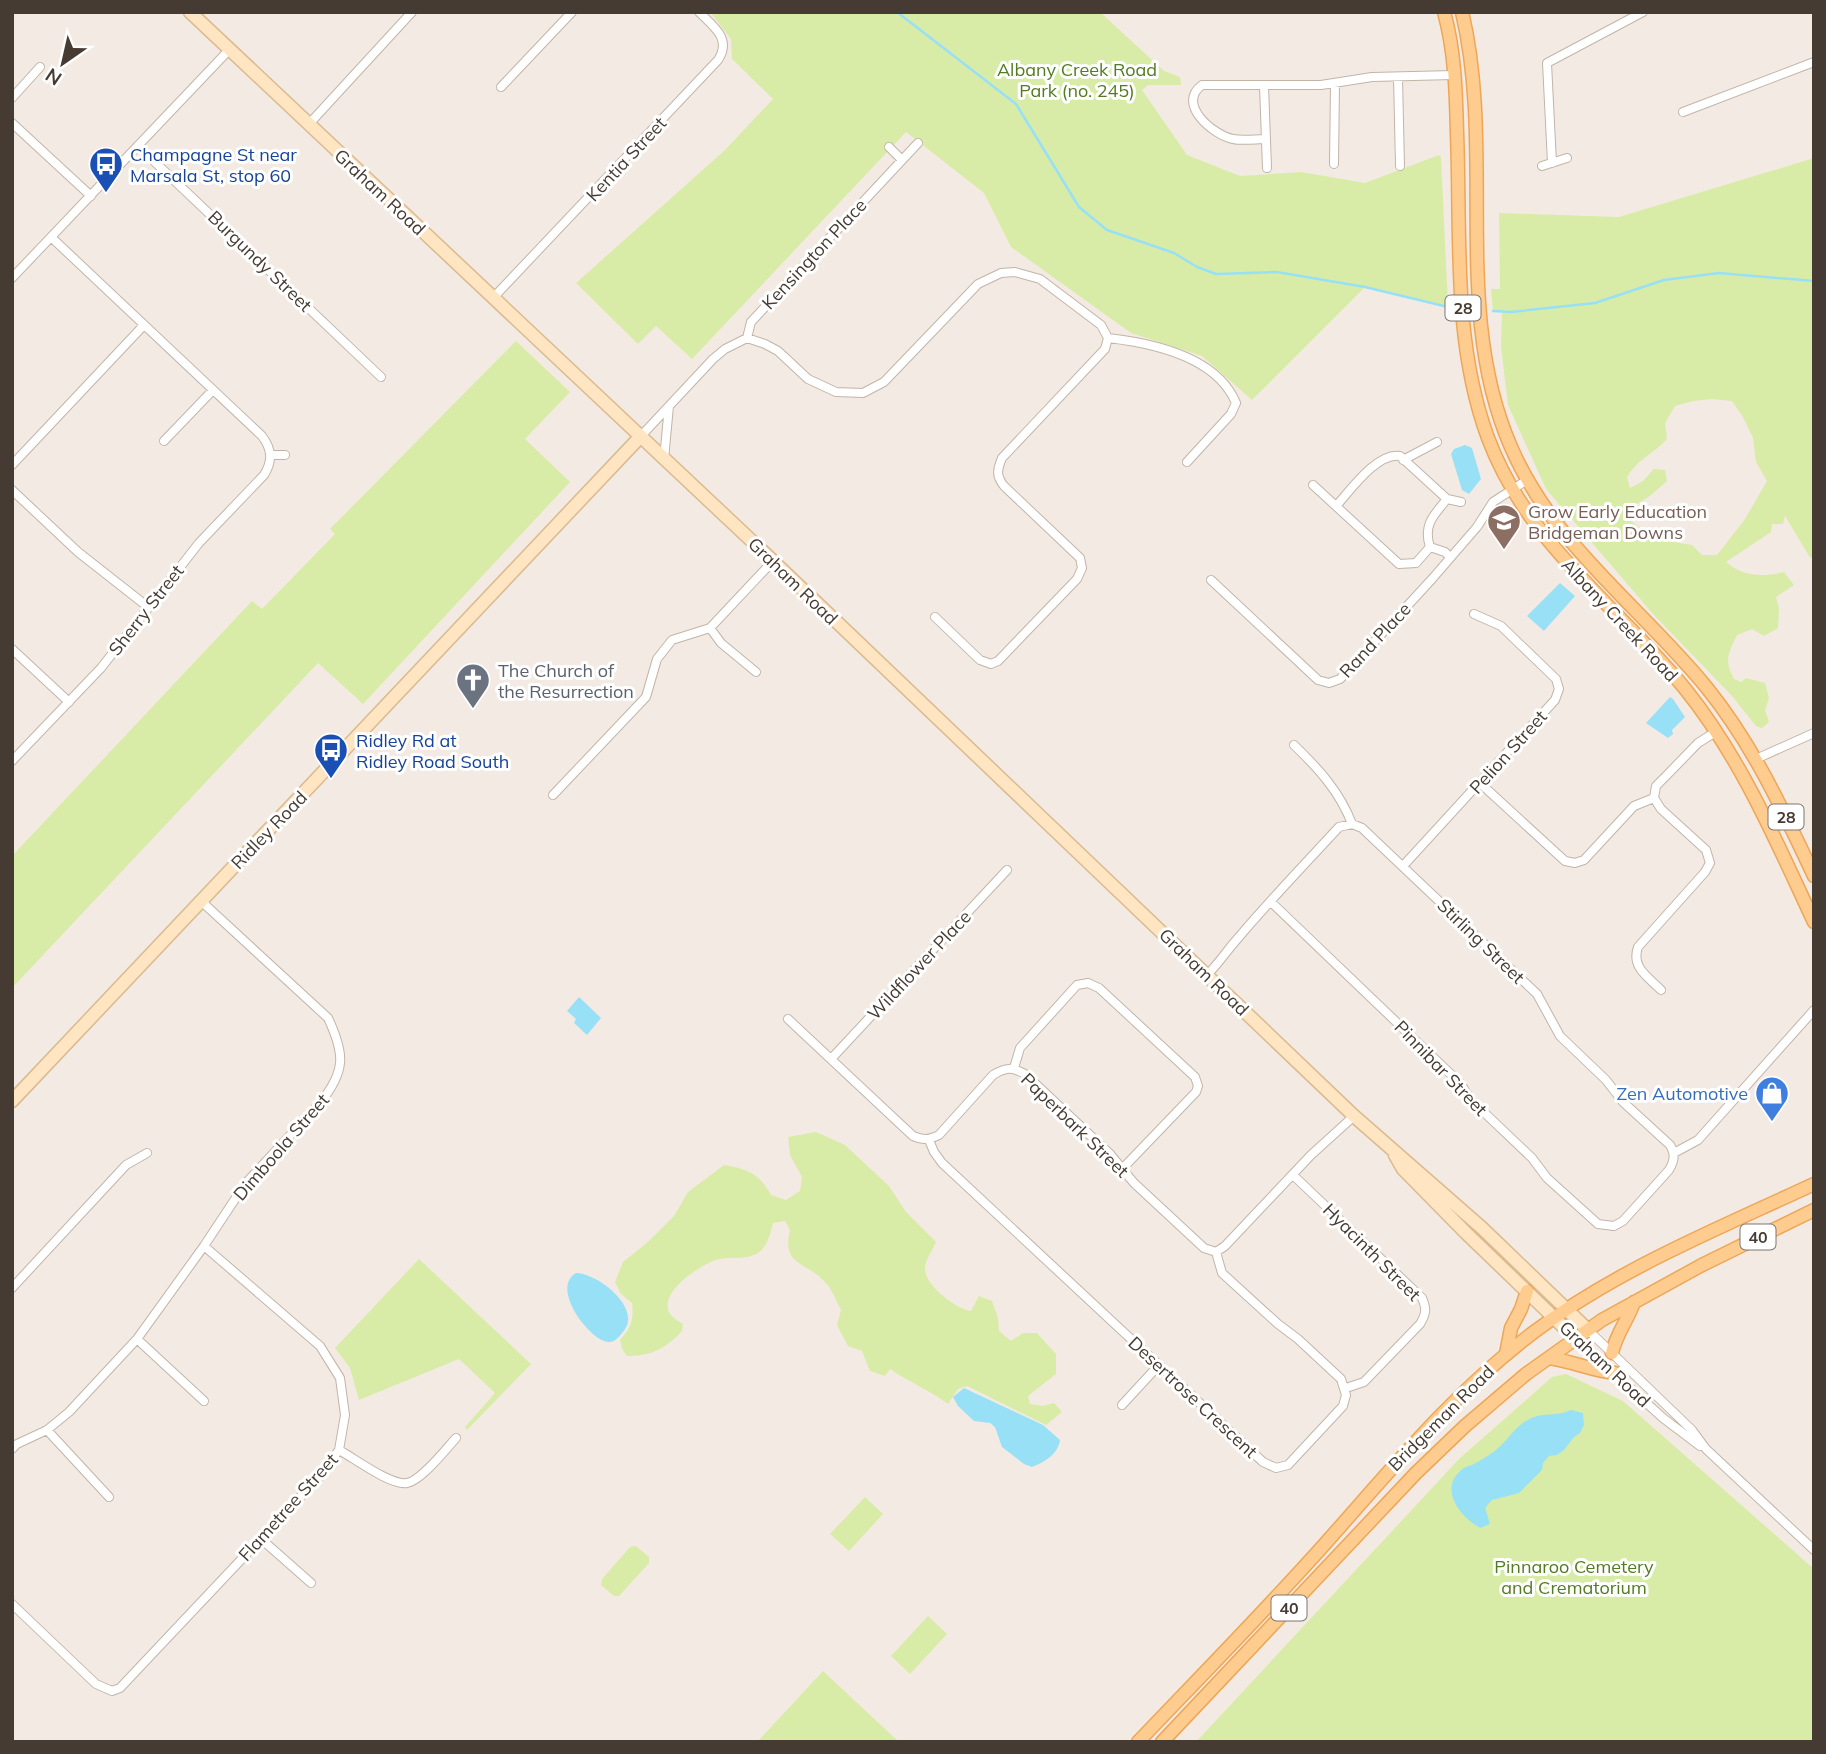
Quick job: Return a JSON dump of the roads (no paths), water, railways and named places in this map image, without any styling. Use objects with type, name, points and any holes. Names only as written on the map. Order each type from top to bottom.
[{"type":"main road","name":"Albany Creek Road","points":[[1444,12],[1454,75],[1466,352],[1486,431],[1512,489],[1557,553],[1671,673],[1717,731],[1759,803],[1814,922]]},
{"type":"main road","name":"Albany Creek Road","points":[[1462,12],[1472,66],[1479,285],[1484,351],[1498,413],[1510,446],[1527,480],[1553,521],[1706,688],[1756,758],[1814,876]]},
{"type":"main road","name":"Bridgeman Road","points":[[1138,1742],[1306,1564],[1399,1459],[1460,1395],[1506,1354],[1567,1309],[1645,1263],[1814,1184]]},
{"type":"main road","name":"Bridgeman Road","points":[[1162,1742],[1416,1473],[1494,1401],[1576,1338],[1634,1302],[1814,1210]]},
{"type":"main road","points":[[1506,1354],[1511,1328],[1527,1291]]},
{"type":"main road","points":[[1612,1353],[1615,1340],[1628,1320],[1634,1302]]},
{"type":"main road","points":[[1549,1358],[1596,1371],[1615,1373]]},
{"type":"main road","points":[[1399,1459],[1416,1473]]},
{"type":"street","name":"Graham Road","points":[[190,12],[641,436],[1354,1116],[1447,1196],[1567,1309],[1692,1430],[1706,1449],[1814,1550]]},
{"type":"street","points":[[309,124],[412,12]]},
{"type":"street","points":[[502,87],[572,12]]},
{"type":"street","name":"Kentia Street","points":[[493,299],[718,60],[724,46],[723,37],[699,12]]},
{"type":"street","points":[[1552,163],[1547,63],[1643,12]]},
{"type":"street","points":[[12,278],[229,50]]},
{"type":"street","points":[[1683,112],[1814,62]]},
{"type":"street","points":[[12,97],[40,67]]},
{"type":"street","points":[[1266,139],[1234,139],[1224,136],[1202,121],[1194,108],[1193,98],[1197,89],[1202,85],[1335,83],[1372,77],[1454,75]]},
{"type":"street","points":[[1398,77],[1400,166]]},
{"type":"street","points":[[1334,164],[1335,83]]},
{"type":"street","points":[[1264,85],[1267,168]]},
{"type":"street","points":[[12,123],[91,196]]},
{"type":"street","name":"Kensington Place","points":[[747,338],[751,322],[918,143]]},
{"type":"street","name":"Burgundy Street","points":[[138,146],[381,377]]},
{"type":"street","points":[[889,147],[902,160]]},
{"type":"street","points":[[1542,166],[1567,158]]},
{"type":"street","points":[[51,237],[262,436],[271,455],[285,455]]},
{"type":"street","points":[[641,436],[713,359],[725,349],[747,338],[778,351],[808,379],[836,392],[863,393],[884,382],[978,284],[1001,273],[1015,272],[1040,279],[1101,325],[1108,338],[1105,349],[1002,458],[998,479],[1080,558],[1082,568],[1077,579],[998,661],[991,664],[980,660],[935,617]]},
{"type":"street","points":[[12,465],[144,325]]},
{"type":"street","points":[[1108,338],[1127,340],[1189,357],[1203,364],[1232,393],[1236,403],[1231,414],[1187,462]]},
{"type":"street","points":[[164,440],[213,390]]},
{"type":"street","points":[[664,459],[669,406]]},
{"type":"street","name":"Ridley Road","points":[[12,1101],[641,436]]},
{"type":"street","points":[[1403,460],[1437,442]]},
{"type":"street","name":"Sherry Street","points":[[12,761],[119,646],[199,543],[264,475],[271,455]]},
{"type":"street","points":[[1336,506],[1381,460],[1394,455],[1447,499],[1461,502]]},
{"type":"street","name":"Rand Place","points":[[1211,580],[1318,680],[1329,683],[1340,680],[1477,527],[1493,502],[1527,480]]},
{"type":"street","points":[[1313,485],[1399,564],[1416,563],[1430,547]]},
{"type":"street","points":[[12,490],[78,552],[148,607]]},
{"type":"street","points":[[1430,547],[1427,524],[1447,499]]},
{"type":"street","points":[[1430,547],[1451,557]]},
{"type":"street","points":[[553,794],[646,696],[657,659],[672,640],[710,628],[772,561]]},
{"type":"street","name":"Pelion Street","points":[[1403,866],[1555,700],[1559,689],[1556,679],[1501,626],[1474,614]]},
{"type":"street","points":[[710,628],[721,643],[756,671]]},
{"type":"street","points":[[12,649],[69,702]]},
{"type":"street","points":[[1661,990],[1637,967],[1634,957],[1638,947],[1710,863],[1706,850],[1661,809],[1654,798],[1656,786],[1698,743],[1717,731]]},
{"type":"street","points":[[1756,758],[1814,733]]},
{"type":"street","points":[[1208,975],[1339,827],[1352,824],[1331,785],[1294,745]]},
{"type":"street","points":[[1480,783],[1565,861],[1575,863],[1584,860],[1634,806],[1654,798]]},
{"type":"street","name":"Stirling Street","points":[[1352,824],[1362,828],[1537,995],[1560,1036],[1606,1080],[1623,1102],[1670,1144],[1674,1153]]},
{"type":"street","name":"Wildflower Place","points":[[831,1059],[1007,870]]},
{"type":"street","name":"Dimboola Street","points":[[12,1449],[47,1430],[69,1412],[136,1339],[204,1246],[245,1184],[331,1090],[339,1072],[339,1042],[327,1018],[201,901]]},
{"type":"street","name":"Pinnibar Street","points":[[1271,902],[1460,1083],[1471,1101],[1532,1158],[1547,1178],[1598,1224],[1614,1226],[1623,1221],[1669,1170],[1674,1162],[1674,1153]]},
{"type":"street","points":[[1014,1068],[1020,1048],[1077,985],[1088,983],[1099,988],[1195,1077],[1199,1086],[1124,1168]]},
{"type":"street","points":[[1674,1153],[1698,1140],[1814,1010]]},
{"type":"street","points":[[788,1019],[913,1136],[929,1140]]},
{"type":"street","name":"Paperbark Street","points":[[929,1140],[939,1135],[993,1075],[1004,1068],[1014,1068],[1026,1074],[1124,1168],[1134,1183],[1204,1248],[1216,1252]]},
{"type":"street","points":[[1346,1388],[1341,1379],[1298,1339],[1222,1273],[1216,1252],[1225,1247],[1354,1116]]},
{"type":"street","name":"Desertrose Crescent","points":[[929,1140],[942,1163],[1263,1462],[1276,1468],[1288,1465],[1343,1406],[1346,1388]]},
{"type":"street","name":"Graham Road","points":[[1393,1152],[1403,1169],[1576,1338],[1663,1419],[1706,1449]]},
{"type":"street","points":[[12,1288],[126,1166],[147,1153]]},
{"type":"street","name":"Hyacinth Street","points":[[1293,1175],[1422,1298],[1426,1307],[1426,1315],[1420,1324],[1364,1382],[1346,1388]]},
{"type":"street","name":"Flametree Street","points":[[12,1604],[96,1684],[112,1691],[120,1688],[320,1476],[339,1450],[345,1415],[344,1397],[340,1378],[320,1346],[204,1246]]},
{"type":"street","points":[[136,1339],[204,1401]]},
{"type":"street","points":[[1122,1405],[1158,1366]]},
{"type":"street","points":[[47,1430],[109,1497]]},
{"type":"street","points":[[339,1450],[393,1481],[408,1483],[419,1476],[456,1438]]},
{"type":"street","points":[[260,1538],[311,1583]]},
{"type":"water","points":[[1465,445],[1472,448],[1481,479],[1469,494],[1462,490],[1451,454],[1454,449]]},
{"type":"water","points":[[1560,583],[1575,596],[1544,631],[1527,616]]},
{"type":"water","points":[[1670,697],[1685,717],[1668,738],[1646,723]]},
{"type":"water","points":[[579,997],[601,1018],[587,1035],[574,1023],[576,1019],[567,1011]]},
{"type":"water","points":[[576,1273],[596,1279],[616,1294],[623,1304],[628,1314],[628,1324],[615,1340],[609,1342],[593,1334],[576,1314],[567,1291],[569,1281]]},
{"type":"water","points":[[964,1388],[1043,1425],[1060,1440],[1057,1449],[1037,1465],[1032,1467],[1024,1464],[1002,1447],[995,1427],[990,1423],[974,1421],[958,1406],[953,1397]]},
{"type":"water","points":[[1571,1410],[1583,1413],[1584,1425],[1580,1433],[1564,1450],[1549,1456],[1543,1463],[1542,1470],[1519,1493],[1492,1500],[1485,1508],[1490,1524],[1480,1528],[1472,1523],[1454,1501],[1452,1484],[1456,1476],[1464,1468],[1495,1451],[1528,1420]]},
{"type":"waterway","points":[[897,12],[1016,104],[1079,207],[1107,230],[1174,253],[1197,267],[1216,274],[1277,272],[1365,287],[1448,307]]},
{"type":"waterway","points":[[1493,311],[1511,312],[1595,303],[1664,280],[1719,273],[1814,281]]},
{"type":"place","name":"Champagne St near Marsala St, stop 60","points":[[106,194]]},
{"type":"place","name":"Grow Early Education Bridgeman Downs","points":[[1504,551]]},
{"type":"place","name":"The Church of the Resurrection","points":[[473,710]]},
{"type":"place","name":"Ridley Rd at Ridley Road South","points":[[331,780]]},
{"type":"place","name":"Zen Automotive","points":[[1772,1123]]},
{"type":"park label","name":"Albany Creek Road Park (no. 245)","points":[[1077,79]]},
{"type":"park label","name":"Pinnaroo Cemetery and Crematorium","points":[[1574,1576]]}]
